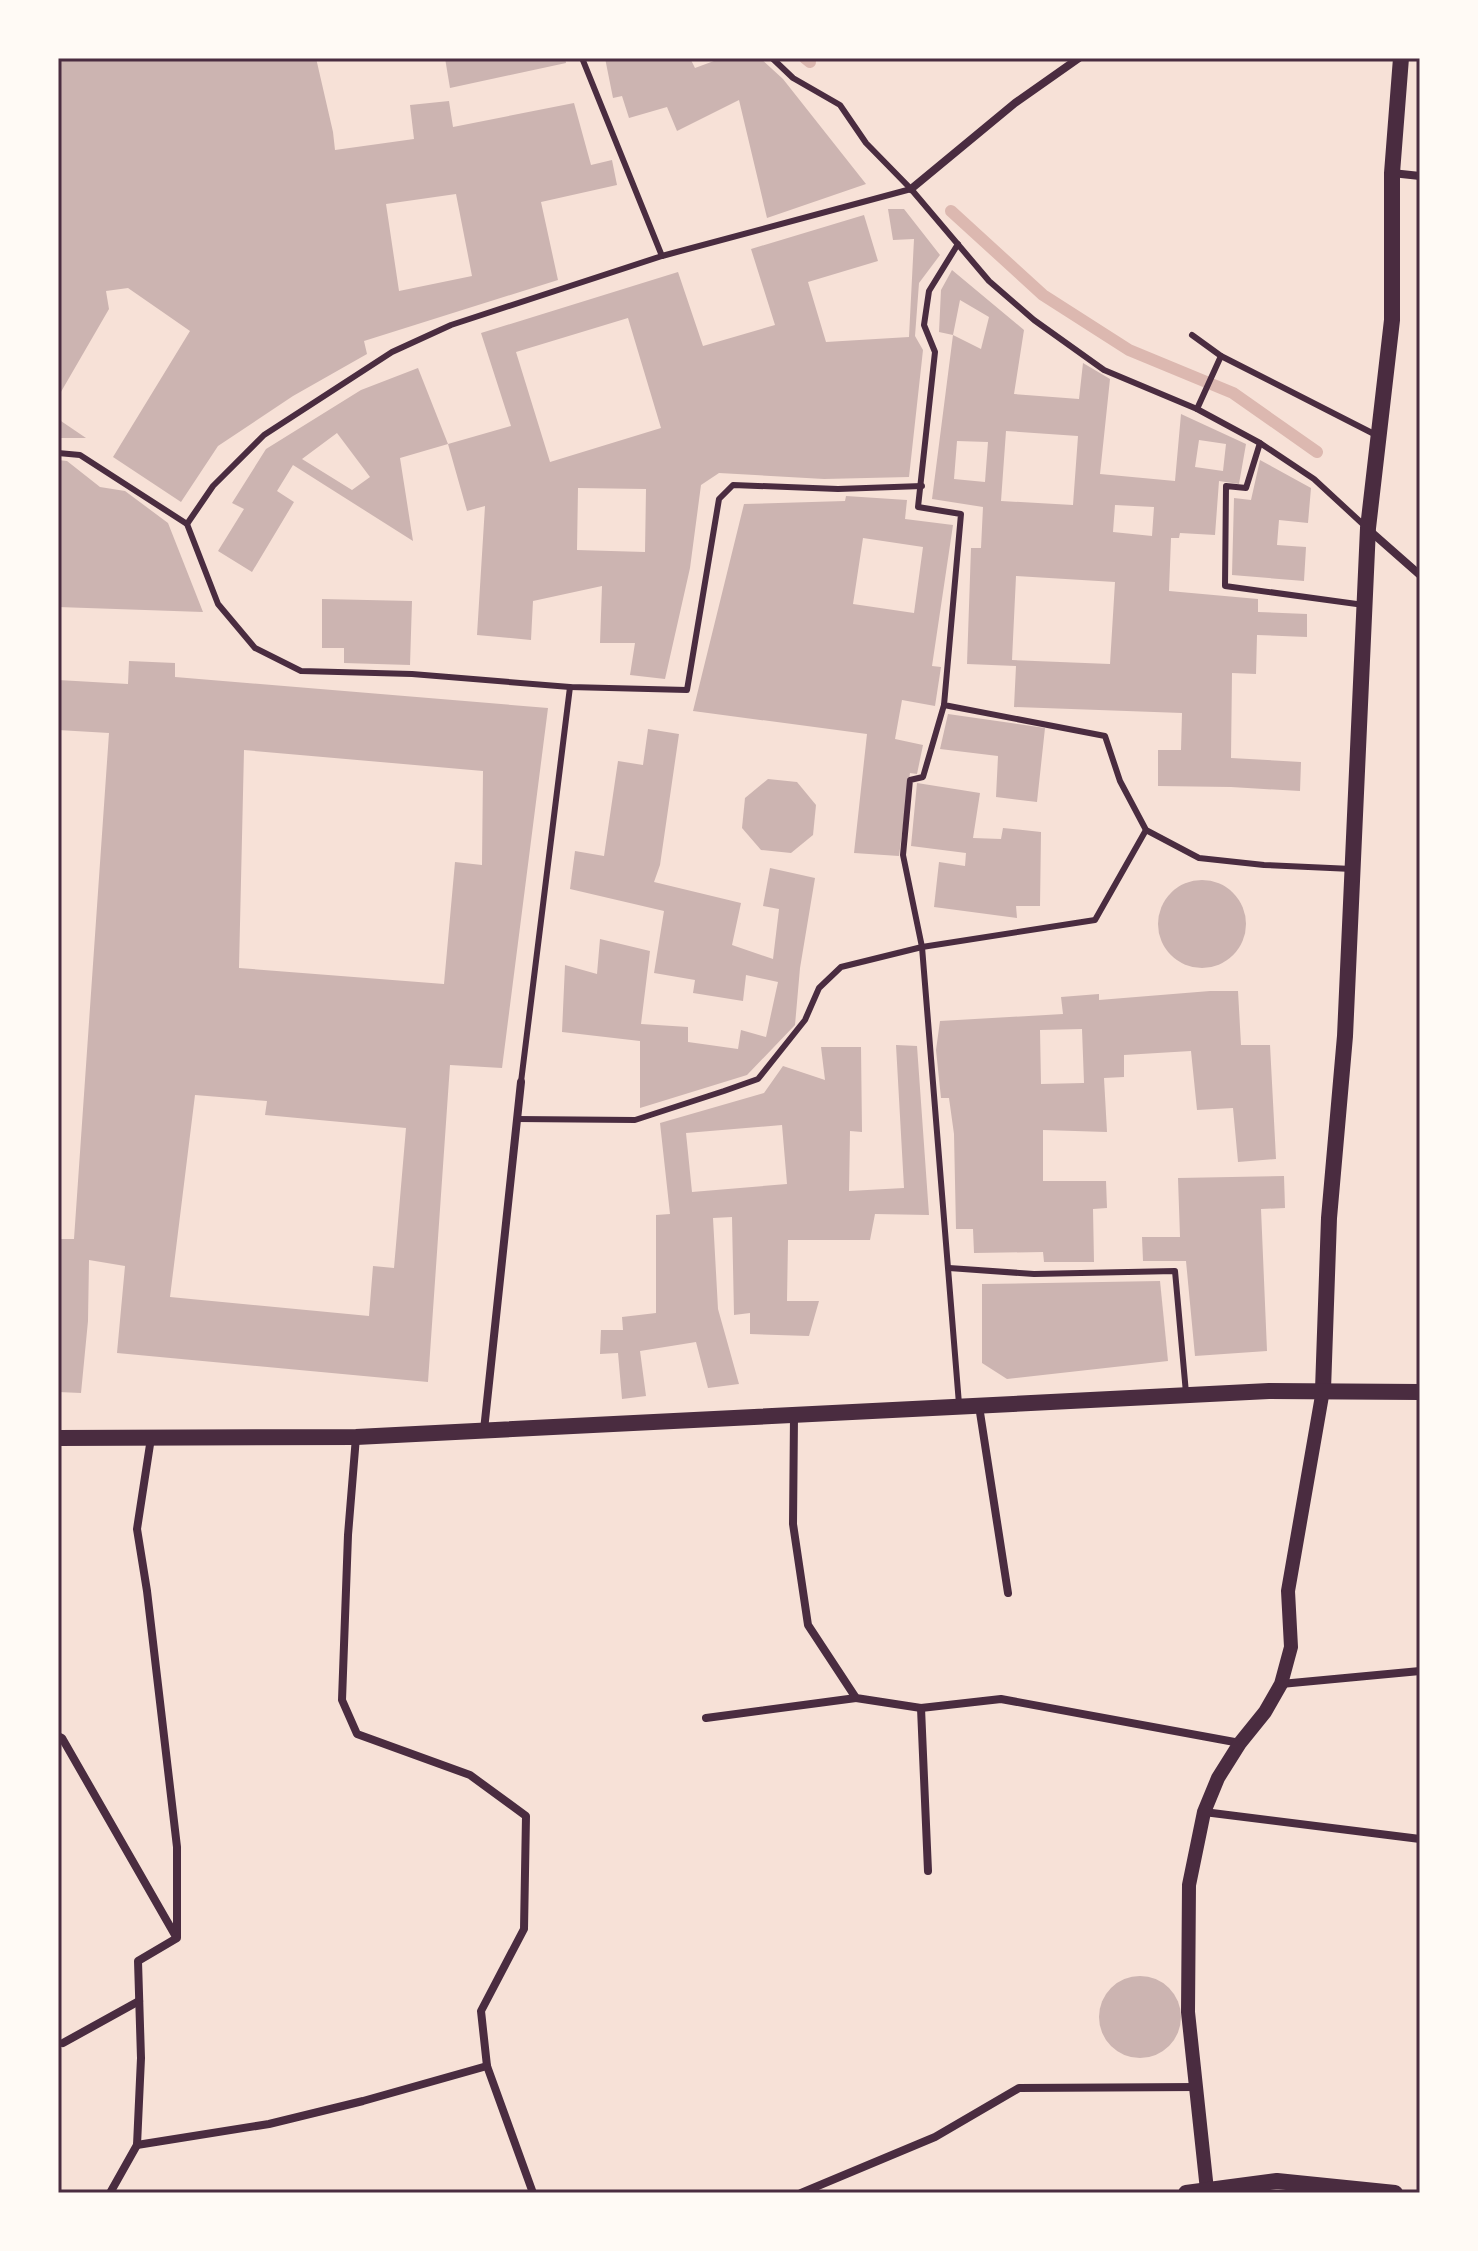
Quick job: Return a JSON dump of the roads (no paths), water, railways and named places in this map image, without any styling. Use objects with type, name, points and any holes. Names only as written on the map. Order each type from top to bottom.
[{"type":"main road","points":[[1323,1390],[1329,1218],[1345,1036],[1354,869],[1368,528],[1392,320],[1392,173],[1401,58]]},
{"type":"main road","points":[[58,1438],[356,1437],[1186,1395],[1323,1390],[1420,1392]]},
{"type":"main road","points":[[1186,2193],[1277,2181],[1395,2193]]},
{"type":"street","points":[[911,189],[1015,103],[1079,58]]},
{"type":"street","points":[[1392,173],[1420,176]]},
{"type":"street","points":[[1368,528],[1420,575]]},
{"type":"street","points":[[484,1430],[521,1082]]},
{"type":"street","points":[[1207,2190],[1188,2012],[1189,1885],[1204,1812],[1218,1778],[1281,1684],[1291,1647],[1288,1591],[1323,1390]]},
{"type":"street","points":[[979,1406],[1008,1593]]},
{"type":"street","points":[[794,1415],[793,1524],[808,1625],[856,1698]]},
{"type":"street","points":[[356,1437],[348,1535],[342,1700],[357,1734],[470,1775],[526,1816],[524,1929],[481,2011],[487,2066],[533,2193]]},
{"type":"street","points":[[151,1438],[137,1529],[177,1847],[177,1938]]},
{"type":"street","points":[[1281,1684],[1420,1671]]},
{"type":"street","points":[[706,1718],[856,1698],[921,1708],[1001,1699],[1240,1743]]},
{"type":"street","points":[[921,1708],[928,1871]]},
{"type":"street","points":[[58,1736],[62,1738],[177,1938]]},
{"type":"street","points":[[1204,1812],[1420,1839]]},
{"type":"street","points":[[110,2193],[137,2145],[141,2058],[138,1961],[177,1938]]},
{"type":"street","points":[[63,2043],[139,2001]]},
{"type":"street","points":[[137,2145],[269,2124],[487,2066]]},
{"type":"street","points":[[801,2193],[935,2137],[1019,2088],[1197,2087]]},
{"type":"lane","points":[[582,58],[662,256]]},
{"type":"lane","points":[[772,58],[793,78],[840,105],[866,143],[911,189],[989,281],[1034,320],[1104,370],[1197,409],[1260,443],[1314,479],[1368,528]]},
{"type":"lane","points":[[187,524],[213,486],[264,435],[392,352],[451,325],[662,256],[911,189]]},
{"type":"lane","points":[[958,244],[929,291],[924,325],[935,352],[918,507],[961,514],[944,705],[923,777],[910,780],[903,855],[922,947],[959,1407]]},
{"type":"lane","points":[[1192,335],[1221,356],[1378,436]]},
{"type":"lane","points":[[1197,409],[1221,356]]},
{"type":"lane","points":[[1260,443],[1246,488],[1226,486],[1225,586],[1364,605]]},
{"type":"lane","points":[[58,453],[80,455],[91,461],[187,524],[218,604],[255,648],[301,671],[412,674],[570,687],[687,690],[719,499],[733,485],[838,489],[922,486]]},
{"type":"lane","points":[[521,1082],[570,687]]},
{"type":"lane","points":[[944,705],[1105,736],[1120,781],[1146,830],[1199,858],[1354,869]]},
{"type":"lane","points":[[517,1119],[635,1120],[758,1079],[805,1020],[819,988],[841,967],[922,947],[1095,920],[1146,830]]},
{"type":"lane","points":[[949,1268],[1034,1274],[1175,1271],[1186,1395]]},
{"type":"waterway","points":[[805,58],[810,62]]},
{"type":"waterway","points":[[951,211],[1043,295],[1129,350],[1233,393],[1317,452]]}]
